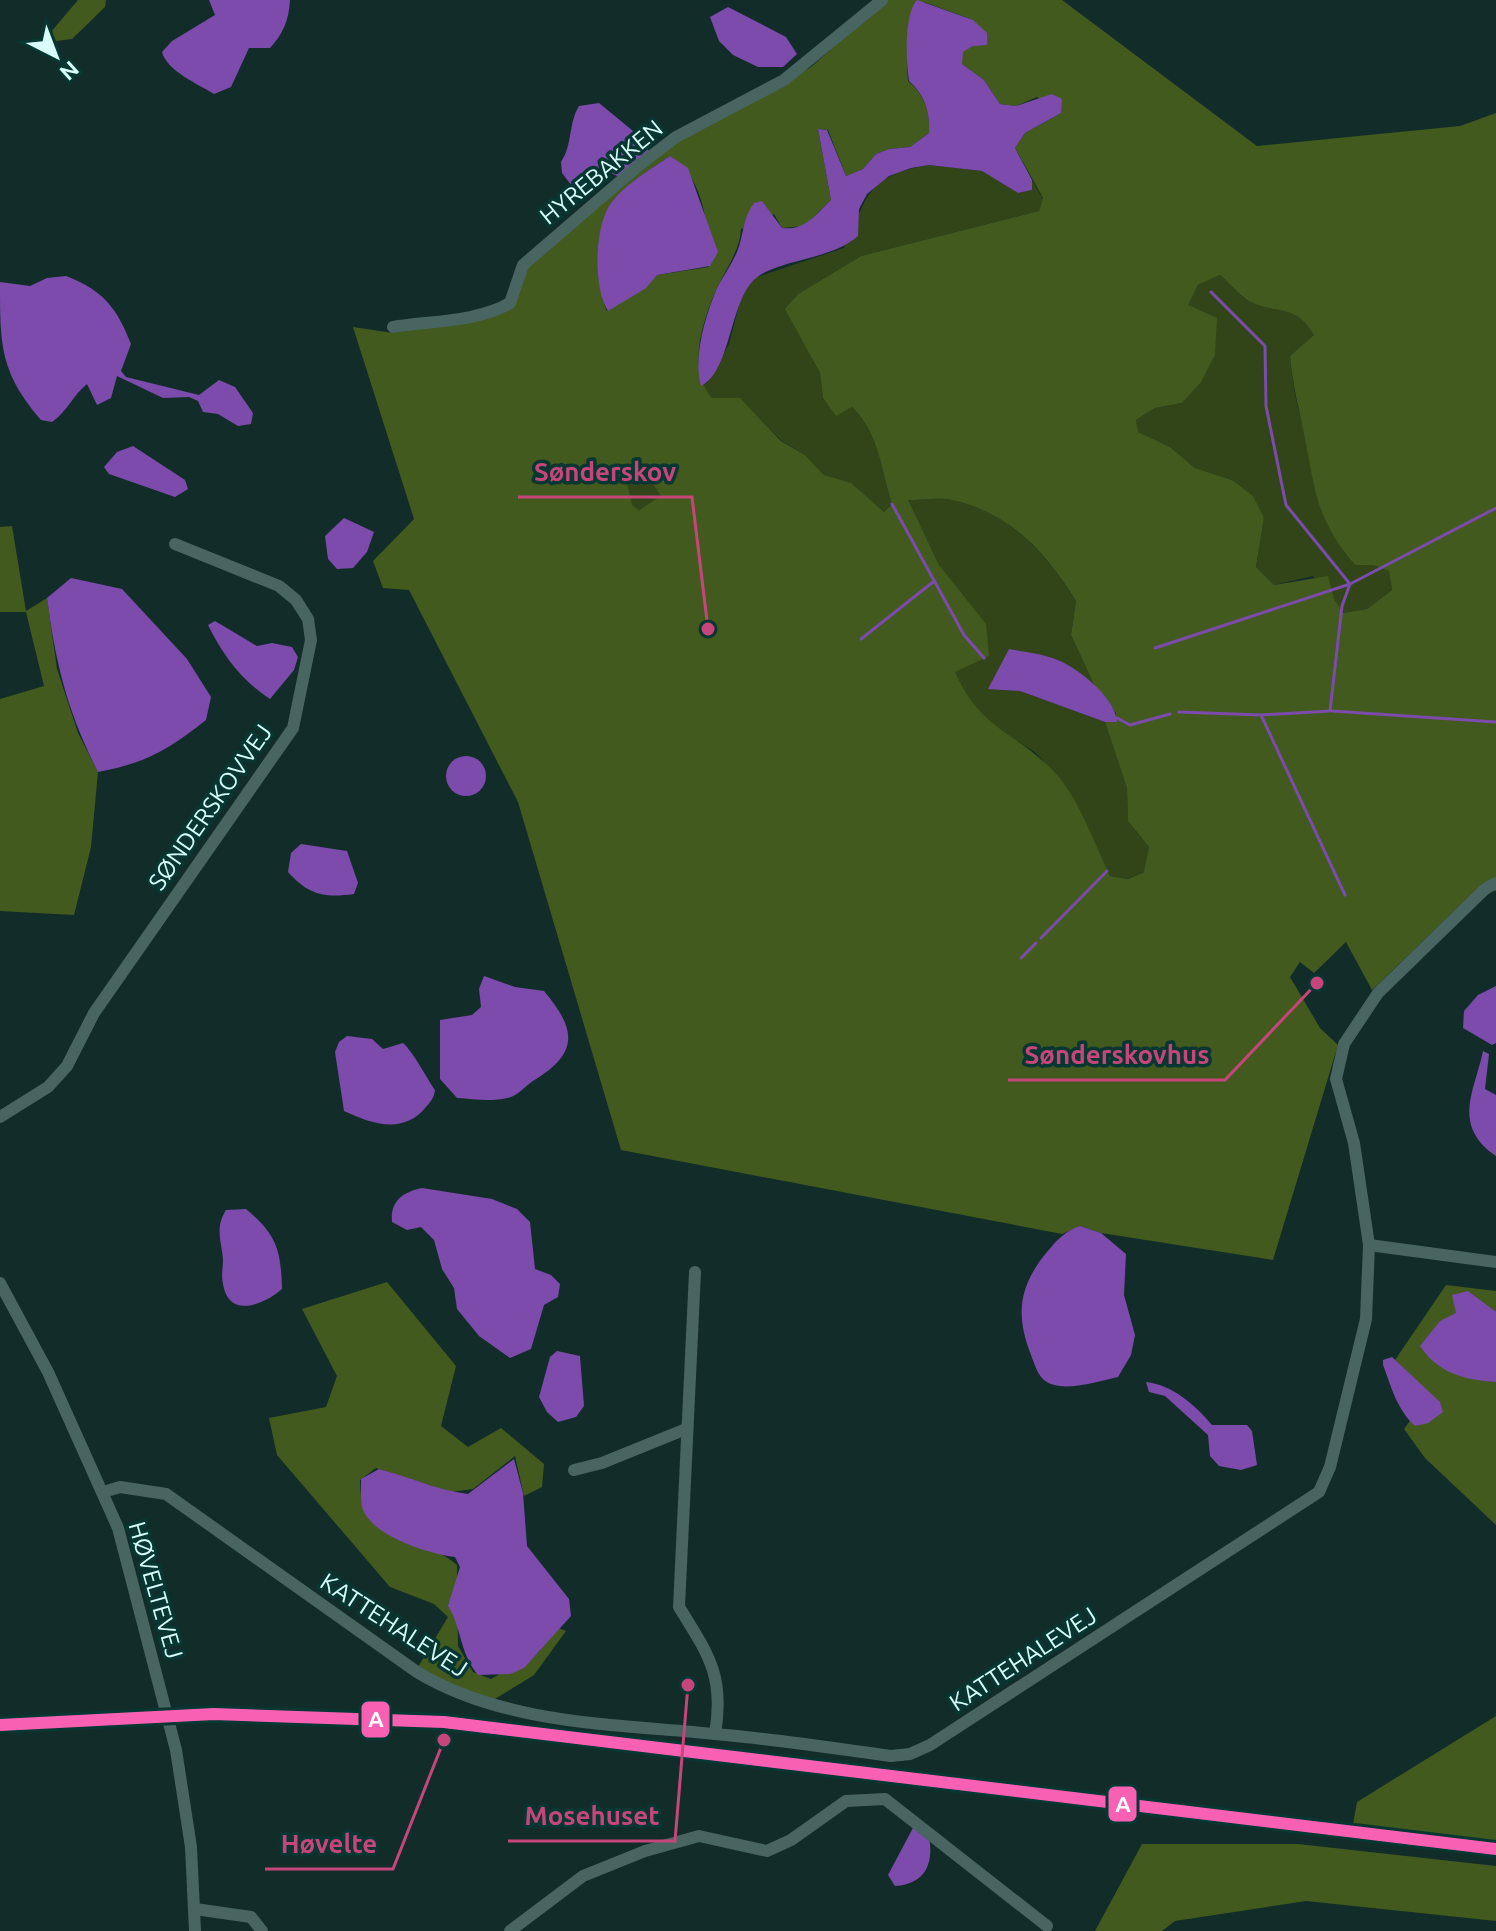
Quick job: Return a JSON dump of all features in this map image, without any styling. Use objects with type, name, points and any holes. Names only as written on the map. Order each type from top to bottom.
[{"type":"street","name":"HYREBAKKEN","points":[[393,327],[470,315],[510,303],[523,265],[638,166],[676,137],[784,80],[882,0]]},
{"type":"street","name":"SØNDERSKOVVEJ","points":[[0,1117],[48,1087],[67,1066],[94,1013],[293,728],[311,640],[308,619],[296,600],[279,586],[175,544]]},
{"type":"street","name":"KATTEHALEVEJ","points":[[103,1492],[120,1487],[166,1494],[449,1691],[490,1706],[651,1729],[891,1756],[910,1754],[930,1745],[1319,1492],[1330,1467],[1366,1319],[1369,1245],[1354,1143],[1336,1079],[1344,1044],[1378,993],[1485,889],[1496,883]]},
{"type":"street","points":[[1369,1245],[1496,1262]]},
{"type":"street","points":[[695,1272],[679,1607],[707,1654],[721,1700],[715,1734]]},
{"type":"street","name":"HØVELTEVEJ","points":[[0,1283],[48,1372],[118,1528],[176,1750],[191,1847],[195,1931]]},
{"type":"street","points":[[574,1470],[602,1463],[686,1429]]},
{"type":"street","points":[[510,1931],[583,1876],[645,1851],[699,1836],[767,1851],[791,1840],[846,1801],[885,1799],[1047,1926]]},
{"type":"street","points":[[195,1909],[251,1917],[262,1931]]},
{"type":"green space","points":[[78,0],[106,0],[105,7],[72,39],[56,41],[51,32]]},
{"type":"green space","points":[[887,0],[1062,0],[1257,146],[1460,126],[1496,113],[1496,891],[1483,883],[1372,990],[1346,942],[1314,973],[1300,962],[1290,977],[1320,1028],[1338,1045],[1273,1260],[1101,1233],[1080,1226],[1062,1234],[621,1150],[518,802],[409,590],[383,588],[373,561],[414,519],[353,327],[393,333],[512,305],[528,264],[651,160],[689,133],[811,67]],"holes":[[[924,2],[973,20],[973,46],[962,52],[962,64],[984,80],[1000,104],[1016,106],[1037,97],[1061,113],[1025,133],[1015,148],[1043,198],[1039,211],[861,256],[798,294],[785,309],[820,373],[823,398],[836,416],[852,407],[874,440],[892,504],[884,512],[851,483],[824,475],[805,455],[781,441],[740,398],[712,398],[704,386],[699,359],[707,313],[736,251],[741,229],[774,214],[782,228],[804,226],[831,200],[818,129],[828,130],[846,176],[863,169],[876,154],[910,147],[929,133],[925,104],[908,81],[908,50]],[[670,156],[682,166],[698,191],[703,206],[709,267],[657,275],[607,311],[601,273],[604,224],[612,202],[639,177]],[[1220,275],[1250,302],[1295,315],[1314,335],[1290,356],[1295,393],[1318,501],[1331,531],[1355,565],[1373,565],[1389,571],[1392,590],[1367,609],[1343,613],[1334,599],[1328,576],[1274,585],[1256,567],[1264,518],[1253,496],[1232,480],[1195,468],[1170,447],[1138,432],[1136,420],[1155,408],[1182,403],[1201,382],[1215,355],[1217,318],[1188,305],[1198,285]],[[637,474],[649,478],[661,496],[639,510],[632,505],[627,483]],[[908,500],[952,500],[973,506],[1009,525],[1039,551],[1076,601],[1071,635],[1095,687],[1116,713],[1114,722],[1105,722],[1127,788],[1128,821],[1149,847],[1144,872],[1128,879],[1110,876],[1066,786],[1043,761],[989,720],[966,692],[955,672],[989,656],[986,624],[939,565]]]},
{"type":"green space","points":[[929,165],[982,171],[1018,193],[1032,190],[1032,180],[1043,199],[1039,211],[861,256],[798,294],[786,309],[820,373],[823,398],[836,415],[852,407],[874,440],[892,504],[884,512],[851,484],[824,475],[805,455],[782,441],[740,399],[712,398],[701,386],[707,383],[729,344],[742,294],[754,278],[844,248],[865,202],[880,183],[892,175]]},
{"type":"green space","points":[[1220,275],[1245,299],[1295,315],[1315,335],[1290,356],[1293,383],[1306,436],[1355,565],[1373,565],[1389,571],[1392,590],[1367,609],[1343,613],[1313,576],[1274,585],[1256,567],[1264,518],[1232,480],[1195,468],[1170,447],[1137,432],[1136,420],[1155,408],[1182,403],[1187,305],[1198,285]]},
{"type":"green space","points":[[637,474],[649,478],[662,496],[639,510],[631,505],[627,483]]},
{"type":"green space","points":[[907,500],[952,500],[992,514],[1039,552],[1076,601],[1071,635],[1095,687],[1058,660],[1009,649],[997,675],[1001,690],[1020,691],[1105,722],[1127,788],[1128,821],[1149,847],[1145,871],[1128,879],[1110,876],[1061,780],[1035,752],[990,725],[966,698],[954,672],[958,593],[939,565]]},
{"type":"green space","points":[[12,526],[26,611],[47,598],[57,669],[78,733],[98,772],[91,847],[74,915],[0,911],[0,699],[44,686],[26,612],[0,612],[0,527]]},
{"type":"green space","points":[[387,1282],[456,1366],[441,1426],[468,1447],[501,1428],[544,1464],[542,1487],[524,1496],[515,1456],[473,1489],[450,1492],[376,1468],[360,1480],[362,1502],[369,1518],[380,1529],[442,1555],[457,1565],[458,1646],[473,1672],[491,1679],[539,1652],[553,1626],[566,1631],[534,1675],[482,1707],[418,1667],[448,1617],[434,1604],[390,1587],[277,1455],[269,1418],[326,1407],[337,1376],[302,1309]]},
{"type":"green space","points":[[1446,1285],[1496,1291],[1496,1525],[1425,1458],[1404,1429],[1430,1394],[1395,1360]]},
{"type":"green space","points":[[1496,1716],[1496,1842],[1353,1824],[1357,1802]]},
{"type":"green space","points":[[1142,1844],[1298,1844],[1496,1866],[1496,1921],[1306,1901],[1175,1921],[1162,1931],[1095,1931]]},
{"type":"shaded area","points":[[209,0],[290,0],[287,20],[275,43],[270,48],[249,48],[231,87],[214,94],[176,71],[162,52],[172,41],[215,15]]},
{"type":"shaded area","points":[[917,0],[973,20],[987,33],[987,45],[973,46],[963,52],[962,64],[984,80],[1000,104],[1016,106],[1052,94],[1062,99],[1061,113],[1025,133],[1015,148],[1032,180],[1032,190],[1018,193],[982,171],[929,165],[889,176],[867,194],[859,209],[858,236],[832,251],[772,269],[751,283],[738,308],[718,368],[701,386],[698,362],[705,324],[717,288],[738,249],[746,218],[754,203],[762,201],[782,228],[790,228],[809,221],[831,200],[818,129],[827,130],[846,176],[863,169],[876,154],[910,147],[929,133],[925,104],[909,81],[908,73],[908,27]]},
{"type":"shaded area","points":[[728,7],[786,37],[797,54],[783,67],[758,67],[733,55],[719,41],[710,17]]},
{"type":"shaded area","points":[[599,103],[644,140],[649,152],[619,177],[602,168],[595,169],[586,184],[575,190],[562,173],[561,162],[579,106]]},
{"type":"shaded area","points":[[670,156],[688,168],[718,252],[710,266],[657,275],[646,288],[608,311],[598,273],[599,241],[605,214],[623,190]]},
{"type":"shaded area","points":[[66,276],[99,294],[120,320],[131,344],[121,371],[126,377],[199,395],[219,380],[235,387],[253,413],[251,424],[238,426],[218,414],[203,412],[198,401],[189,397],[163,398],[117,376],[111,398],[97,405],[87,384],[52,422],[41,420],[17,387],[5,357],[0,282],[30,286],[47,278]]},
{"type":"shaded area","points":[[133,446],[185,480],[188,489],[175,497],[109,474],[104,467],[117,452]]},
{"type":"shaded area","points":[[344,518],[374,532],[367,552],[353,568],[337,569],[328,559],[325,536]]},
{"type":"shaded area","points":[[71,578],[122,589],[187,659],[211,697],[206,720],[156,754],[98,772],[64,687],[47,598]]},
{"type":"shaded area","points":[[215,621],[257,646],[272,643],[292,647],[298,657],[294,670],[270,699],[250,684],[227,657],[208,625]]},
{"type":"shaded area","points":[[1009,649],[1052,658],[1076,670],[1103,694],[1117,722],[1105,722],[1020,691],[988,689]]},
{"type":"shaded area","points":[[466,756],[480,762],[486,776],[480,790],[466,796],[452,790],[446,776],[452,762]]},
{"type":"shaded area","points":[[301,844],[347,851],[358,883],[354,894],[325,895],[310,890],[296,880],[288,872],[291,853]]},
{"type":"shaded area","points":[[484,976],[515,987],[544,991],[563,1018],[568,1040],[559,1061],[514,1095],[495,1100],[457,1098],[440,1079],[440,1020],[472,1015],[481,1007],[479,989]]},
{"type":"shaded area","points":[[1496,986],[1496,1043],[1492,1045],[1463,1028],[1464,1011],[1478,995]]},
{"type":"shaded area","points":[[347,1036],[372,1039],[383,1049],[403,1043],[435,1090],[417,1116],[397,1124],[387,1124],[365,1120],[344,1111],[335,1052],[339,1042]]},
{"type":"shaded area","points":[[1483,1051],[1489,1054],[1485,1089],[1496,1095],[1496,1156],[1482,1144],[1470,1119],[1472,1093]]},
{"type":"shaded area","points":[[422,1188],[492,1199],[517,1209],[530,1222],[535,1269],[551,1275],[560,1284],[558,1297],[544,1305],[531,1349],[510,1358],[479,1336],[457,1309],[454,1288],[442,1269],[434,1240],[421,1227],[407,1230],[392,1222],[393,1208],[399,1199]]},
{"type":"shaded area","points":[[246,1209],[271,1235],[278,1253],[282,1289],[266,1300],[248,1306],[232,1302],[227,1295],[222,1281],[220,1234],[226,1210]]},
{"type":"shaded area","points":[[1080,1226],[1101,1233],[1126,1254],[1124,1295],[1135,1335],[1131,1355],[1118,1377],[1084,1385],[1058,1386],[1043,1379],[1036,1368],[1023,1326],[1022,1301],[1030,1277],[1047,1252],[1062,1236]]},
{"type":"shaded area","points":[[1468,1291],[1496,1312],[1496,1382],[1473,1379],[1444,1369],[1420,1346],[1440,1321],[1456,1313],[1452,1295]]},
{"type":"shaded area","points":[[557,1351],[580,1356],[584,1406],[576,1417],[558,1422],[547,1412],[539,1397],[550,1357]]},
{"type":"shaded area","points":[[1392,1357],[1440,1402],[1443,1412],[1428,1423],[1415,1426],[1399,1405],[1383,1365],[1383,1360]]},
{"type":"shaded area","points":[[1146,1382],[1165,1387],[1183,1397],[1212,1425],[1247,1425],[1252,1431],[1257,1465],[1241,1470],[1219,1466],[1210,1456],[1208,1435],[1165,1396],[1149,1392]]},
{"type":"shaded area","points":[[514,1459],[523,1493],[527,1546],[569,1599],[571,1616],[524,1668],[510,1674],[478,1675],[467,1658],[448,1606],[460,1567],[455,1557],[418,1548],[378,1528],[363,1510],[361,1479],[379,1469],[468,1494]]},
{"type":"shaded area","points":[[914,1826],[929,1837],[928,1864],[914,1881],[895,1886],[888,1875]]},
{"type":"waterway","points":[[1179,712],[1261,715],[1330,711],[1342,606],[1350,584],[1286,505],[1266,406],[1265,346],[1211,292]]},
{"type":"waterway","points":[[892,504],[964,635],[984,658]]},
{"type":"waterway","points":[[1155,648],[1350,584],[1496,508]]},
{"type":"waterway","points":[[861,639],[933,582]]},
{"type":"waterway","points":[[1332,711],[1496,722]]},
{"type":"waterway","points":[[1117,718],[1130,725],[1170,714]]},
{"type":"waterway","points":[[1261,715],[1345,895]]},
{"type":"waterway","points":[[1041,938],[1107,871]]},
{"type":"waterway","points":[[1021,958],[1036,943]]},
{"type":"transit line","name":"A","points":[[0,1725],[214,1714],[444,1722],[1496,1849]]},
{"type":"place","name":"Sønderskov","points":[[708,629]]},
{"type":"place","name":"Sønderskovhus","points":[[1317,983]]},
{"type":"place","name":"Mosehuset","points":[[688,1685]]},
{"type":"place","name":"Høvelte","points":[[444,1740]]}]
